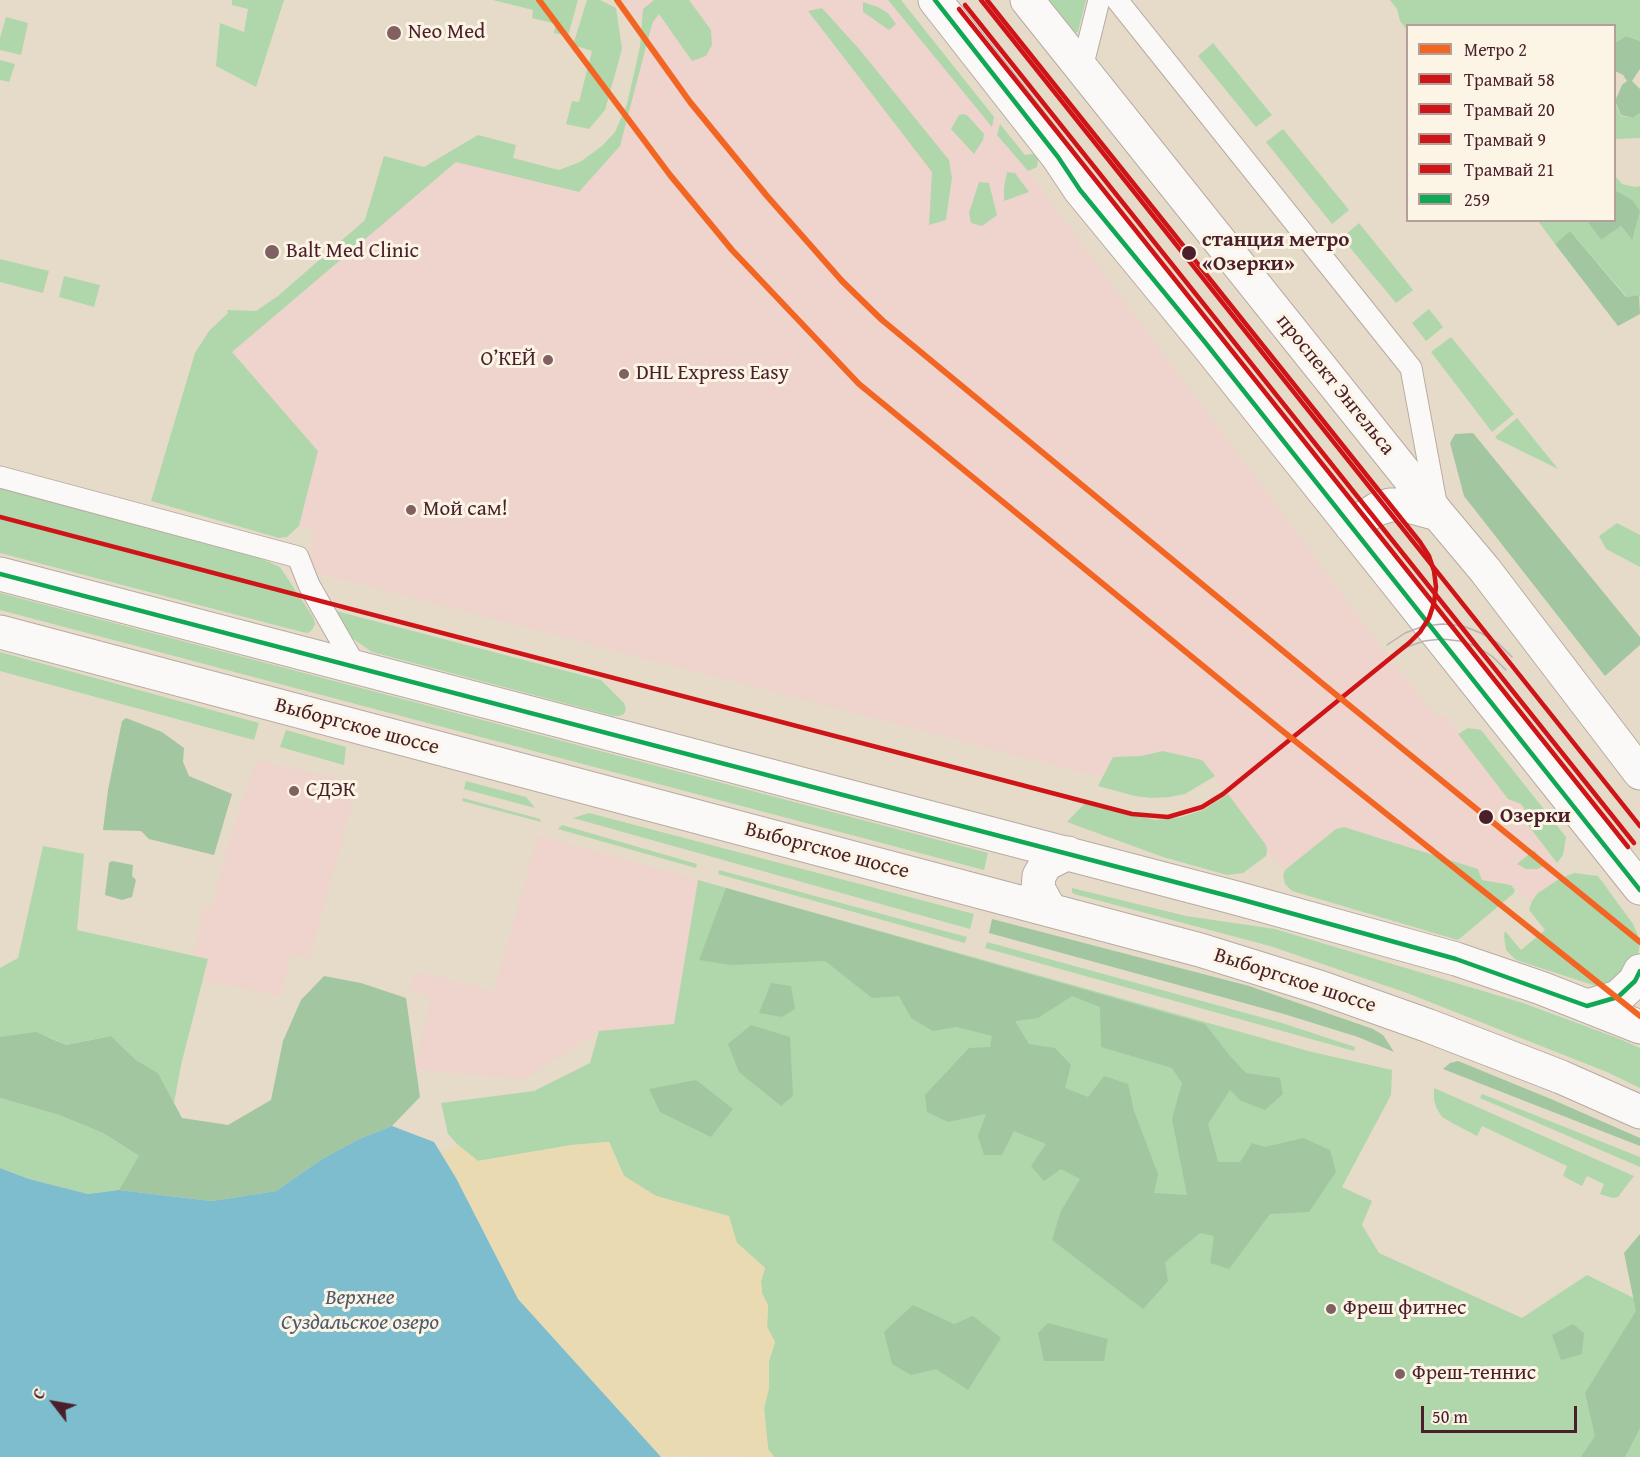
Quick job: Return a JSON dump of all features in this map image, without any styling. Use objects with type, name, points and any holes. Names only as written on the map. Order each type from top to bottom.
[{"type":"main road","points":[[935,0],[1058,157],[1080,190],[1640,888]]},
{"type":"main road","name":"проспект Энгельса","points":[[1027,0],[1492,579],[1640,773]]},
{"type":"main road","points":[[1351,526],[1377,509],[1390,505],[1405,505],[1438,514]]},
{"type":"main road","points":[[0,574],[1236,898],[1456,959],[1640,1027]]},
{"type":"main road","name":"Выборгское шоссе","points":[[0,632],[1200,950],[1322,988],[1502,1053],[1640,1112]]},
{"type":"main road","points":[[1050,910],[1038,888],[1039,876],[1046,864],[1068,853]]},
{"type":"main road","points":[[1587,1006],[1605,1003],[1618,997],[1635,981],[1640,971]]},
{"type":"street","points":[[1082,69],[1099,0]]},
{"type":"street","points":[[1117,0],[1411,368],[1438,514]]},
{"type":"street","points":[[0,477],[298,557],[309,585],[356,667]]},
{"type":"shaded area","points":[[623,0],[888,0],[992,126],[994,117],[1000,124],[997,135],[1028,171],[1397,668],[1436,716],[1445,715],[1508,799],[1525,808],[1524,820],[1565,877],[1538,893],[1532,901],[1513,886],[1482,880],[1478,869],[1344,827],[1336,829],[1285,870],[1267,851],[1266,845],[1201,760],[1155,752],[1141,756],[1113,757],[1103,778],[317,573],[311,560],[314,528],[299,526],[318,451],[231,352],[456,162],[579,192],[620,146],[650,32]]},
{"type":"shaded area","points":[[256,760],[358,783],[309,959],[291,954],[280,996],[203,980],[208,959],[193,955],[204,907],[212,908],[225,856]]},
{"type":"shaded area","points":[[538,835],[698,880],[674,1024],[599,1031],[525,1079],[414,1070],[431,996],[410,990],[415,971],[494,991]]},
{"type":"green space","points":[[232,0],[284,0],[256,87],[216,66],[220,23],[244,32],[248,9],[232,5]]},
{"type":"green space","points":[[493,0],[578,0],[568,36],[554,33],[556,24],[532,18],[533,10]]},
{"type":"green space","points":[[587,0],[600,0],[616,8],[622,49],[605,110],[589,129],[566,124],[572,101],[579,102],[592,51],[573,45]]},
{"type":"green space","points":[[654,0],[689,0],[711,30],[712,45],[706,56],[692,61],[659,14],[650,32],[620,146],[579,192],[456,162],[232,352],[318,451],[299,526],[287,537],[279,538],[151,501],[195,353],[209,331],[228,313],[227,310],[256,311],[278,296],[365,220],[384,156],[424,167],[478,135],[516,145],[513,158],[559,170],[580,162],[602,146],[615,132],[627,104],[640,47],[643,9]]},
{"type":"green space","points":[[888,0],[901,0],[994,117],[992,127]]},
{"type":"green space","points":[[1047,0],[1086,0],[1078,32],[1074,33]]},
{"type":"green space","points":[[1390,0],[1640,0],[1640,41],[1626,36],[1616,42],[1616,24],[1406,24],[1406,29],[1400,21],[1397,9]]},
{"type":"green space","points":[[863,2],[888,13],[896,24],[889,30],[863,12]]},
{"type":"green space","points":[[822,8],[860,50],[949,160],[952,178],[946,220],[929,225],[932,172],[808,11]]},
{"type":"green space","points":[[6,17],[28,23],[21,55],[0,50],[0,38]]},
{"type":"green space","points":[[1626,36],[1640,41],[1640,69],[1632,81],[1640,89],[1640,113],[1633,118],[1621,115],[1616,103],[1622,85],[1627,81],[1623,75],[1616,72],[1616,42]]},
{"type":"green space","points":[[1213,43],[1272,115],[1256,127],[1198,56]]},
{"type":"green space","points":[[0,60],[15,64],[9,82],[0,80]]},
{"type":"green space","points":[[1616,105],[1621,116],[1633,118],[1640,113],[1640,138],[1616,139]]},
{"type":"green space","points":[[959,115],[967,115],[984,134],[974,154],[951,129]]},
{"type":"green space","points":[[1000,124],[1025,155],[1039,153],[1037,167],[1028,171],[997,135]]},
{"type":"green space","points":[[1283,129],[1349,210],[1332,224],[1266,142]]},
{"type":"green space","points":[[1007,172],[1015,173],[1029,192],[1004,201]]},
{"type":"green space","points":[[1616,177],[1622,184],[1640,186],[1640,298],[1639,295],[1627,297],[1570,231],[1555,244],[1539,222],[1588,222],[1601,240],[1621,226],[1631,239],[1619,192],[1616,190]]},
{"type":"green space","points":[[979,182],[989,183],[997,215],[982,226],[971,223],[969,213]]},
{"type":"green space","points":[[1616,191],[1632,200],[1640,211],[1632,240],[1621,226],[1601,240],[1588,222],[1616,222]]},
{"type":"green space","points":[[1359,223],[1413,290],[1396,303],[1342,238]]},
{"type":"green space","points":[[1570,231],[1626,297],[1639,295],[1640,314],[1618,326],[1555,244]]},
{"type":"green space","points":[[0,259],[49,271],[43,293],[0,282]]},
{"type":"green space","points":[[64,276],[100,285],[94,307],[59,297]]},
{"type":"green space","points":[[1429,309],[1443,327],[1426,341],[1412,323]]},
{"type":"green space","points":[[1451,337],[1514,414],[1492,432],[1431,352]]},
{"type":"green space","points":[[1517,418],[1558,469],[1495,437]]},
{"type":"green space","points":[[1473,433],[1640,637],[1640,645],[1605,676],[1464,496],[1450,443],[1455,434]]},
{"type":"green space","points":[[0,489],[213,544],[262,559],[280,567],[313,617],[315,624],[308,633],[302,632],[0,553]]},
{"type":"green space","points":[[1617,523],[1640,535],[1640,567],[1606,549],[1599,536]]},
{"type":"green space","points":[[0,593],[988,853],[984,870],[0,610]]},
{"type":"green space","points":[[336,611],[601,680],[624,703],[626,709],[624,714],[613,716],[372,652],[352,638]]},
{"type":"green space","points":[[0,652],[259,723],[254,740],[0,671]]},
{"type":"green space","points":[[126,718],[162,732],[184,748],[183,762],[189,776],[232,794],[214,855],[149,839],[141,831],[103,830],[108,790],[122,721]]},
{"type":"green space","points":[[1468,728],[1481,730],[1566,837],[1563,855],[1557,863],[1524,820],[1526,816],[1521,804],[1508,799],[1458,734]]},
{"type":"green space","points":[[286,730],[346,747],[344,765],[280,747]]},
{"type":"green space","points":[[1163,751],[1202,760],[1215,776],[1185,794],[1170,797],[1135,796],[1098,786],[1113,757],[1141,756]]},
{"type":"green space","points":[[466,781],[526,797],[535,808],[464,789]]},
{"type":"green space","points":[[1228,794],[1266,845],[1266,856],[1243,873],[1227,875],[1163,857],[1067,822],[1084,804],[1156,820],[1182,817],[1203,810]]},
{"type":"green space","points":[[463,798],[540,819],[541,822],[462,801]]},
{"type":"green space","points":[[589,813],[974,914],[970,929],[573,818]]},
{"type":"green space","points":[[562,825],[697,864],[696,868],[558,829]]},
{"type":"green space","points":[[1344,827],[1478,869],[1482,880],[1511,885],[1515,890],[1458,940],[1292,891],[1285,884],[1283,876],[1285,870],[1336,829]]},
{"type":"green space","points":[[43,846],[84,854],[77,930],[208,959],[181,1065],[174,1103],[158,1073],[136,1060],[111,1036],[66,1045],[49,1037],[0,1037],[0,968],[18,958]]},
{"type":"green space","points":[[1534,850],[1547,865],[1537,869],[1526,869],[1517,864]]},
{"type":"green space","points":[[112,861],[133,865],[132,876],[136,880],[132,897],[122,900],[105,895],[109,863]]},
{"type":"green space","points":[[719,870],[967,937],[965,943],[718,874]]},
{"type":"green space","points":[[1574,873],[1598,876],[1633,924],[1640,940],[1634,968],[1602,988],[1516,960],[1506,950],[1505,931],[1521,950],[1545,930],[1529,910],[1532,901],[1538,893],[1559,879]]},
{"type":"green space","points":[[698,880],[1312,1052],[1392,1070],[1391,1095],[1342,1187],[1372,1201],[1362,1225],[1379,1253],[1522,1318],[1587,1275],[1640,1301],[1640,1457],[774,1457],[768,1449],[764,1408],[769,1388],[769,1361],[775,1342],[767,1327],[768,1305],[762,1294],[761,1281],[765,1268],[737,1243],[734,1235],[687,1205],[656,1196],[624,1176],[609,1142],[572,1145],[478,1161],[448,1134],[441,1103],[534,1091],[590,1063],[599,1031],[674,1024]]},
{"type":"green space","points":[[726,888],[1205,1024],[1246,1073],[1280,1078],[1283,1094],[1265,1110],[1241,1101],[1230,1090],[1208,1124],[1218,1162],[1240,1162],[1252,1143],[1265,1147],[1303,1138],[1330,1150],[1336,1172],[1309,1212],[1270,1214],[1229,1269],[1210,1263],[1214,1236],[1200,1233],[1165,1262],[1168,1281],[1143,1309],[1052,1240],[1061,1211],[1080,1179],[1061,1169],[1044,1181],[1031,1166],[1046,1144],[1014,1131],[1002,1155],[984,1155],[978,1136],[986,1114],[948,1122],[927,1112],[925,1095],[969,1048],[990,1047],[992,1036],[957,1027],[933,1031],[911,1018],[899,996],[872,998],[825,961],[731,965],[699,960]],"holes":[[[1072,996],[1100,1007],[1101,1047],[1172,1068],[1182,1083],[1172,1119],[1187,1195],[1154,1193],[1158,1174],[1134,1111],[1128,1084],[1104,1076],[1088,1097],[1065,1088],[1071,1065],[1055,1048],[1029,1044],[1015,1021],[1038,1018]]]},
{"type":"green space","points":[[1072,888],[1186,916],[1275,929],[1523,1003],[1640,1048],[1640,1088],[1607,1072],[1407,993],[1270,946],[1074,894]]},
{"type":"green space","points":[[992,919],[1249,986],[1373,1029],[1383,1035],[1394,1052],[1358,1037],[1284,1014],[989,933]]},
{"type":"green space","points":[[987,942],[1282,1023],[1355,1047],[1354,1051],[985,948]]},
{"type":"green space","points":[[324,976],[361,983],[406,998],[420,1097],[392,1126],[359,1139],[322,1159],[276,1191],[212,1201],[119,1190],[139,1156],[103,1133],[59,1115],[0,1098],[0,1037],[36,1032],[66,1045],[111,1036],[136,1060],[158,1073],[182,1118],[228,1125],[271,1100],[283,1041],[301,1000]]},
{"type":"green space","points":[[771,983],[791,986],[795,1009],[782,1017],[759,1013]]},
{"type":"green space","points":[[751,1025],[790,1037],[793,1096],[781,1106],[739,1072],[728,1044]]},
{"type":"green space","points":[[1458,1061],[1640,1138],[1640,1146],[1443,1069],[1450,1063]]},
{"type":"green space","points":[[696,1080],[733,1109],[711,1137],[660,1112],[649,1089]]},
{"type":"green space","points":[[1434,1088],[1634,1176],[1618,1197],[1613,1198],[1600,1194],[1604,1184],[1587,1176],[1582,1186],[1563,1176],[1567,1166],[1482,1126],[1477,1136],[1442,1117],[1434,1100]]},
{"type":"green space","points":[[1482,1094],[1640,1157],[1640,1167],[1480,1098]]},
{"type":"green space","points":[[0,1098],[59,1115],[103,1133],[140,1157],[119,1190],[88,1194],[29,1179],[0,1168]]},
{"type":"green space","points":[[1640,1234],[1640,1428],[1625,1457],[1581,1457],[1595,1436],[1585,1393],[1636,1311],[1624,1253]]},
{"type":"green space","points":[[913,1305],[954,1324],[973,1316],[1001,1338],[968,1390],[936,1369],[911,1375],[892,1364],[884,1332]]},
{"type":"green space","points":[[1048,1323],[1108,1339],[1104,1361],[1044,1361],[1038,1333]]},
{"type":"green space","points":[[1573,1324],[1584,1333],[1582,1354],[1561,1360],[1552,1335]]},
{"type":"sand","points":[[609,1142],[624,1176],[656,1196],[729,1216],[737,1243],[765,1268],[761,1281],[762,1293],[768,1305],[767,1327],[775,1342],[769,1361],[769,1388],[764,1408],[768,1449],[774,1457],[659,1456],[518,1299],[456,1178],[440,1152],[458,1145],[478,1161],[572,1145]]},
{"type":"water","name":"Верхнее Суздальское озеро","points":[[392,1126],[434,1142],[456,1178],[518,1299],[661,1457],[0,1457],[0,1168],[29,1179],[88,1194],[119,1190],[212,1201],[276,1191],[322,1159],[359,1139]]},
{"type":"tram line","name":"9","points":[[981,0],[1640,826]]},
{"type":"tram line","name":"58","points":[[0,517],[1132,814],[1168,817],[1202,807],[1223,794],[1420,632],[1429,618],[1434,603],[1436,587],[1434,571],[1429,556],[1420,542],[987,0]]},
{"type":"tram line","name":"20","points":[[965,5],[1634,843]]},
{"type":"tram line","name":"21","points":[[959,9],[1628,847]]},
{"type":"tram line","points":[[1387,645],[1405,633],[1424,626],[1443,624],[1463,626],[1481,633],[1498,643],[1512,657]]},
{"type":"tram line","points":[[1394,655],[1424,641],[1442,639],[1460,641],[1478,647],[1506,670]]},
{"type":"metro line","name":"2","points":[[539,0],[670,175],[732,250],[859,384],[1280,729],[1640,1016]]},
{"type":"metro line","name":"2","points":[[617,0],[690,102],[767,196],[842,281],[882,320],[1640,942]]},
{"type":"transit line","name":"259","points":[[935,0],[1058,157],[1080,190],[1204,341],[1640,890]]},
{"type":"transit line","name":"259","points":[[0,574],[1236,898],[1456,959],[1587,1006],[1618,997],[1635,981],[1640,971]]},
{"type":"place","name":"Neo Med","points":[[394,33]]},
{"type":"place","name":"Balt Med Clinic","points":[[272,252]]},
{"type":"place","name":"станция метро «Озерки»","points":[[1189,253]]},
{"type":"place","name":"О’КЕЙ","points":[[548,360]]},
{"type":"place","name":"DHL Express Easy","points":[[624,374]]},
{"type":"place","name":"Мой сам!","points":[[411,510]]},
{"type":"place","name":"СДЭК","points":[[294,791]]},
{"type":"place","name":"Озерки","points":[[1486,817]]},
{"type":"place","name":"Фреш фитнес","points":[[1331,1309]]},
{"type":"place","name":"Фреш-теннис","points":[[1400,1374]]}]
